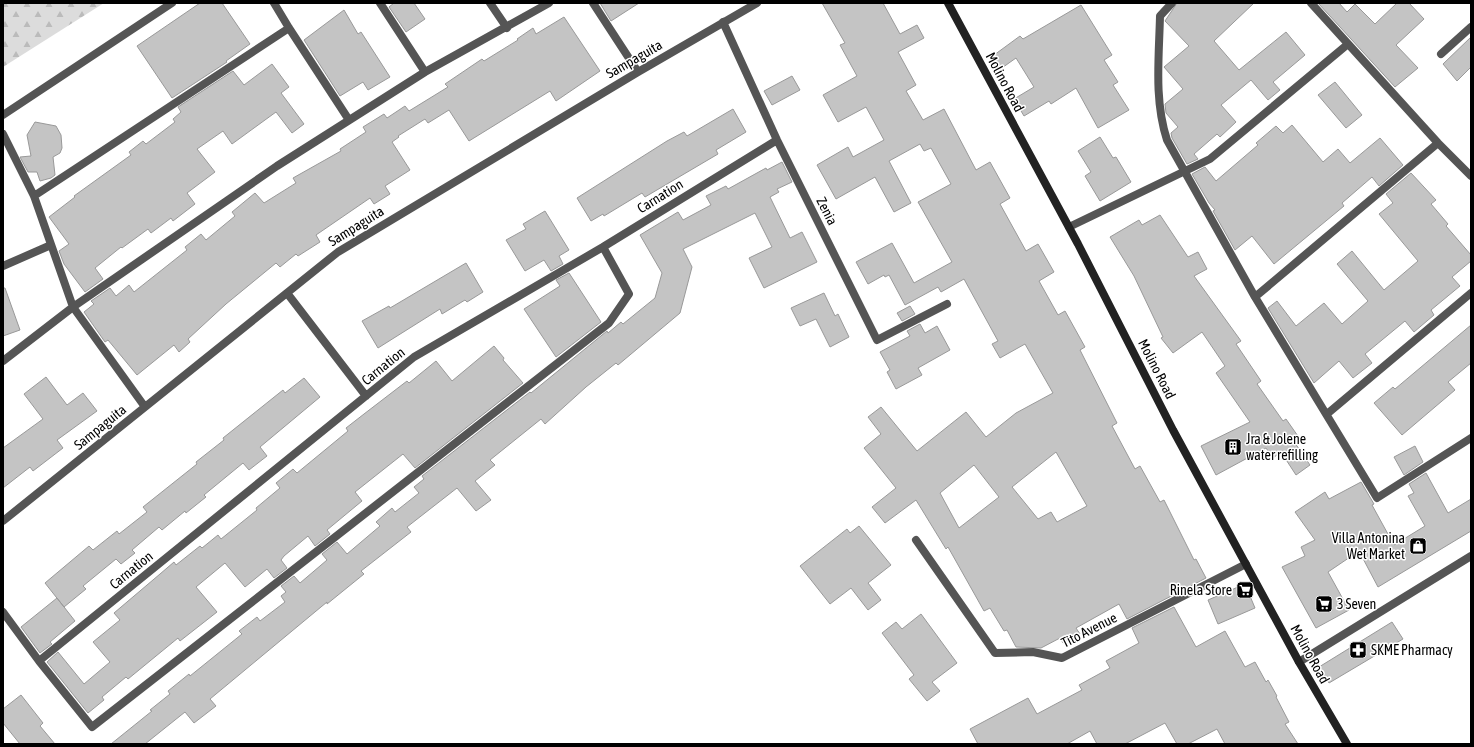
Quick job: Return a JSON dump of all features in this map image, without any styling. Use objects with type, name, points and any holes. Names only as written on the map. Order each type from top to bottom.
[{"type":"main road","name":"Molino Road","points":[[948,3],[1069,227],[1173,430],[1299,662],[1347,744]]},
{"type":"street","points":[[3,115],[172,3]]},
{"type":"street","points":[[274,3],[350,120]]},
{"type":"street","points":[[380,3],[425,72]]},
{"type":"street","points":[[490,3],[507,28]]},
{"type":"street","points":[[3,360],[73,307],[277,166],[425,72],[507,28],[549,3]]},
{"type":"street","points":[[593,3],[638,72]]},
{"type":"street","name":"Sampaguita","points":[[3,521],[338,252],[638,72],[757,3]]},
{"type":"street","points":[[1172,3],[1160,16],[1158,91],[1161,120],[1167,140],[1255,297],[1377,498],[1471,438]]},
{"type":"street","points":[[1311,3],[1438,143],[1471,176]]},
{"type":"street","name":"Zenia","points":[[723,22],[777,140],[877,340],[948,304]]},
{"type":"street","points":[[1441,54],[1471,27]]},
{"type":"street","points":[[34,196],[289,28]]},
{"type":"street","points":[[1069,227],[1210,159],[1348,44]]},
{"type":"street","points":[[3,134],[34,196],[73,307],[145,408]]},
{"type":"street","name":"Carnation","points":[[39,661],[414,357],[603,247],[777,140]]},
{"type":"street","points":[[1255,297],[1438,143]]},
{"type":"street","points":[[3,266],[51,246]]},
{"type":"street","points":[[3,612],[39,661],[92,727],[609,323],[629,294],[603,247]]},
{"type":"street","points":[[287,293],[366,396]]},
{"type":"street","points":[[1327,414],[1471,293]]},
{"type":"street","name":"Tito Avenue","points":[[916,540],[995,653],[1033,652],[1062,658],[1246,564]]},
{"type":"street","points":[[1299,662],[1471,556]]},
{"type":"green space","points":[[3,3],[104,3],[3,67]]},
{"type":"building","points":[[200,3],[222,3],[250,44],[226,61],[227,62],[172,98],[137,46]]},
{"type":"building","points":[[394,3],[414,3],[425,19],[406,32],[389,7]]},
{"type":"building","points":[[600,3],[639,3],[611,21]]},
{"type":"building","points":[[822,3],[883,3],[900,34],[917,25],[924,38],[898,52],[916,85],[906,91],[923,120],[944,109],[976,170],[990,162],[1010,198],[1000,204],[1026,251],[1038,244],[1054,272],[1039,281],[1058,315],[1065,311],[1085,347],[1080,350],[1117,423],[1112,426],[1135,469],[1140,466],[1160,502],[1164,500],[1194,560],[1196,559],[1206,578],[1127,619],[1119,604],[1076,628],[1080,634],[1063,643],[1060,638],[1041,648],[1016,647],[1007,630],[1004,631],[990,608],[984,611],[948,547],[946,549],[916,500],[885,523],[872,507],[896,488],[864,448],[881,434],[868,417],[881,407],[917,451],[966,412],[986,437],[1016,413],[1053,393],[1025,344],[1000,358],[992,344],[998,341],[964,279],[941,292],[938,287],[905,305],[889,275],[885,277],[884,275],[868,284],[856,262],[892,243],[914,283],[952,262],[918,202],[951,184],[931,148],[924,151],[920,144],[889,161],[911,203],[894,212],[875,177],[836,199],[817,165],[848,147],[853,157],[884,140],[866,107],[838,122],[823,95],[857,76],[840,45],[845,43]],"holes":[[[1056,452],[1087,506],[1057,522],[1051,512],[1038,519],[1012,487]],[[974,465],[999,497],[959,528],[940,493]]]},
{"type":"building","points":[[1177,3],[1254,3],[1214,41],[1239,70],[1286,32],[1305,55],[1273,82],[1280,90],[1268,100],[1251,80],[1221,105],[1236,122],[1220,137],[1217,134],[1194,154],[1198,159],[1187,164],[1172,138],[1171,133],[1178,127],[1166,113],[1165,104],[1183,89],[1164,67],[1189,46],[1165,21]]},
{"type":"building","points":[[1318,3],[1339,3],[1347,12],[1355,4],[1375,24],[1397,3],[1409,3],[1424,19],[1396,45],[1418,68],[1395,87]]},
{"type":"building","points":[[1081,5],[1112,55],[1104,60],[1118,82],[1113,85],[1129,110],[1098,128],[1076,88],[1051,104],[1049,101],[1024,116],[1014,99],[1034,87],[1016,58],[999,70],[990,58],[1020,36],[1023,39]]},
{"type":"building","points":[[344,10],[358,34],[361,32],[390,77],[368,90],[363,82],[340,96],[304,40]]},
{"type":"building","points":[[564,17],[600,71],[556,101],[550,91],[469,141],[449,110],[428,123],[425,119],[398,136],[399,137],[392,142],[410,170],[385,186],[390,194],[374,204],[370,198],[316,235],[320,242],[298,256],[296,254],[280,267],[276,263],[226,304],[188,339],[190,342],[179,352],[174,345],[137,375],[108,340],[105,342],[84,312],[94,304],[91,301],[110,288],[116,296],[129,285],[134,292],[187,250],[185,247],[201,234],[206,240],[235,216],[232,212],[255,193],[264,203],[296,183],[293,178],[341,151],[340,149],[366,132],[363,127],[384,114],[387,118],[405,106],[409,111],[448,87],[445,84],[482,59],[484,61],[518,40],[517,39],[533,28],[536,34]]},
{"type":"building","points":[[1471,37],[1471,67],[1457,81],[1443,64]]},
{"type":"building","points":[[272,64],[289,87],[281,93],[304,124],[292,133],[276,112],[232,144],[223,131],[197,149],[215,172],[187,193],[195,204],[173,221],[171,218],[151,233],[148,229],[122,248],[121,247],[95,268],[103,279],[85,292],[64,264],[59,251],[69,244],[49,217],[75,197],[74,196],[131,155],[129,152],[143,141],[146,144],[175,122],[173,119],[181,112],[178,107],[233,71],[244,85]]},
{"type":"building","points":[[792,76],[800,90],[772,105],[764,91]]},
{"type":"building","points":[[1335,82],[1362,115],[1346,128],[1318,95]]},
{"type":"building","points":[[733,109],[746,132],[716,150],[718,154],[645,197],[642,193],[604,216],[603,214],[591,221],[577,198],[667,141],[684,132],[687,136]]},
{"type":"building","points":[[35,122],[56,126],[61,135],[62,148],[60,153],[53,157],[55,175],[51,178],[40,181],[37,172],[28,172],[20,157],[31,156],[27,135]]},
{"type":"building","points":[[1292,125],[1323,162],[1338,149],[1350,163],[1380,138],[1403,165],[1379,186],[1372,177],[1342,203],[1344,206],[1274,264],[1252,236],[1235,250],[1213,211],[1215,210],[1209,203],[1192,174],[1205,167],[1216,181],[1258,145],[1256,143],[1276,126],[1283,133]]},
{"type":"building","points":[[1100,137],[1113,158],[1116,157],[1131,182],[1100,201],[1085,176],[1091,172],[1078,151]]},
{"type":"building","points":[[782,162],[792,182],[777,189],[779,192],[770,197],[790,238],[802,232],[817,262],[764,288],[749,258],[772,247],[755,213],[683,249],[692,267],[680,313],[618,365],[616,363],[586,387],[545,424],[541,419],[490,460],[495,465],[475,481],[491,500],[476,511],[457,488],[407,527],[411,532],[361,571],[364,574],[327,604],[327,602],[210,699],[216,706],[194,723],[185,712],[145,744],[111,744],[152,711],[150,710],[170,694],[168,691],[189,674],[190,676],[242,634],[239,631],[257,617],[260,621],[285,602],[281,596],[286,592],[281,586],[294,576],[300,583],[327,560],[322,554],[337,542],[347,554],[380,526],[376,522],[392,508],[395,512],[419,493],[414,487],[424,479],[422,476],[530,392],[531,393],[607,331],[608,333],[621,322],[623,324],[655,298],[662,273],[640,235],[678,212],[683,220],[711,205],[706,196],[726,186],[728,189],[766,168],[767,170]]},
{"type":"building","points":[[1411,173],[1436,200],[1431,204],[1448,224],[1446,226],[1471,255],[1471,261],[1452,277],[1460,286],[1431,310],[1434,315],[1414,332],[1405,321],[1365,354],[1372,363],[1353,378],[1339,361],[1314,383],[1268,308],[1277,301],[1296,326],[1324,303],[1342,324],[1368,301],[1337,264],[1352,251],[1384,290],[1418,261],[1379,214],[1393,203],[1386,194]]},
{"type":"building","points":[[545,211],[569,250],[559,256],[563,264],[551,271],[544,260],[525,271],[506,240],[526,229],[523,224]]},
{"type":"building","points":[[1160,215],[1188,257],[1198,252],[1207,269],[1194,276],[1241,341],[1236,344],[1261,381],[1257,384],[1283,421],[1286,419],[1300,439],[1295,443],[1310,465],[1296,475],[1281,452],[1273,458],[1266,448],[1216,475],[1201,446],[1250,422],[1216,373],[1225,366],[1202,332],[1173,353],[1161,338],[1163,337],[1134,276],[1110,237],[1139,220],[1142,225]]},
{"type":"building","points":[[466,263],[483,292],[467,302],[465,300],[442,314],[440,309],[378,348],[362,321],[389,306],[390,308]]},
{"type":"building","points":[[569,273],[601,322],[556,357],[524,309],[560,286],[556,280]]},
{"type":"building","points":[[3,288],[5,288],[20,330],[3,336]]},
{"type":"building","points":[[824,293],[835,316],[838,314],[849,337],[830,347],[816,319],[800,326],[791,308]]},
{"type":"building","points":[[910,306],[915,314],[902,321],[897,313]]},
{"type":"building","points":[[920,324],[925,333],[937,326],[950,350],[918,368],[922,375],[896,389],[887,372],[890,370],[880,352],[910,336],[907,331]]},
{"type":"building","points":[[1471,325],[1471,363],[1448,382],[1455,390],[1402,435],[1374,403],[1393,387],[1395,389]]},
{"type":"building","points":[[494,346],[504,358],[503,360],[523,383],[415,468],[403,454],[355,492],[362,501],[327,530],[330,534],[315,546],[308,536],[284,556],[281,560],[287,568],[274,578],[267,569],[245,587],[225,563],[196,587],[217,612],[180,641],[178,638],[128,679],[126,677],[102,697],[104,700],[88,713],[47,662],[58,652],[84,684],[110,662],[93,642],[120,620],[114,613],[174,562],[176,565],[200,546],[202,548],[218,535],[221,539],[257,510],[256,508],[280,488],[276,483],[293,469],[297,473],[348,431],[346,428],[407,381],[409,383],[436,361],[452,381]]},
{"type":"building","points":[[46,377],[67,405],[83,393],[97,411],[57,440],[63,448],[33,471],[30,467],[3,488],[3,448],[43,419],[24,394]]},
{"type":"building","points":[[304,378],[320,397],[260,447],[267,456],[249,470],[243,463],[204,495],[206,497],[186,513],[185,511],[162,530],[159,527],[132,550],[135,553],[121,564],[116,559],[83,586],[86,589],[64,607],[45,583],[89,546],[93,550],[117,531],[119,534],[147,512],[143,507],[197,464],[196,462],[224,440],[223,438],[283,390],[285,393]]},
{"type":"building","points":[[1415,446],[1423,462],[1404,475],[1394,457]]},
{"type":"building","points":[[1426,473],[1448,513],[1471,499],[1471,531],[1378,587],[1359,551],[1328,572],[1349,610],[1316,628],[1282,567],[1305,556],[1301,547],[1315,540],[1295,512],[1325,492],[1329,499],[1361,482],[1374,504],[1372,505],[1394,545],[1425,526],[1408,496],[1414,493],[1409,484]]},
{"type":"building","points":[[859,526],[891,565],[868,583],[881,600],[868,610],[851,588],[830,604],[800,566],[847,529],[850,533]]},
{"type":"building","points":[[1245,584],[1255,608],[1218,624],[1208,600]]},
{"type":"building","points":[[57,598],[75,621],[50,642],[52,644],[40,653],[21,627]]},
{"type":"building","points":[[1174,607],[1196,647],[1225,631],[1245,667],[1255,662],[1266,682],[1268,680],[1277,696],[1276,697],[1289,722],[1285,724],[1298,744],[1225,744],[1217,729],[1188,744],[1177,744],[1165,723],[1125,744],[1097,744],[1090,731],[1067,744],[978,744],[970,729],[1028,698],[1037,714],[1082,690],[1079,685],[1110,668],[1106,661],[1139,643],[1132,628]]},
{"type":"building","points":[[921,614],[957,663],[932,682],[940,691],[927,701],[909,679],[914,675],[882,633],[896,622],[902,629]]},
{"type":"building","points":[[1392,622],[1403,639],[1329,683],[1319,667]]},
{"type":"building","points":[[21,695],[43,723],[40,726],[55,744],[20,744],[3,723],[3,709]]},
{"type":"place","name":"Jra & Jolene water refilling","points":[[1233,447]]},
{"type":"place","name":"Villa Antonina Wet Market","points":[[1418,546]]},
{"type":"place","name":"Rinela Store","points":[[1245,590]]},
{"type":"place","name":"3 Seven","points":[[1324,604]]},
{"type":"place","name":"SKME Pharmacy","points":[[1358,650]]}]
